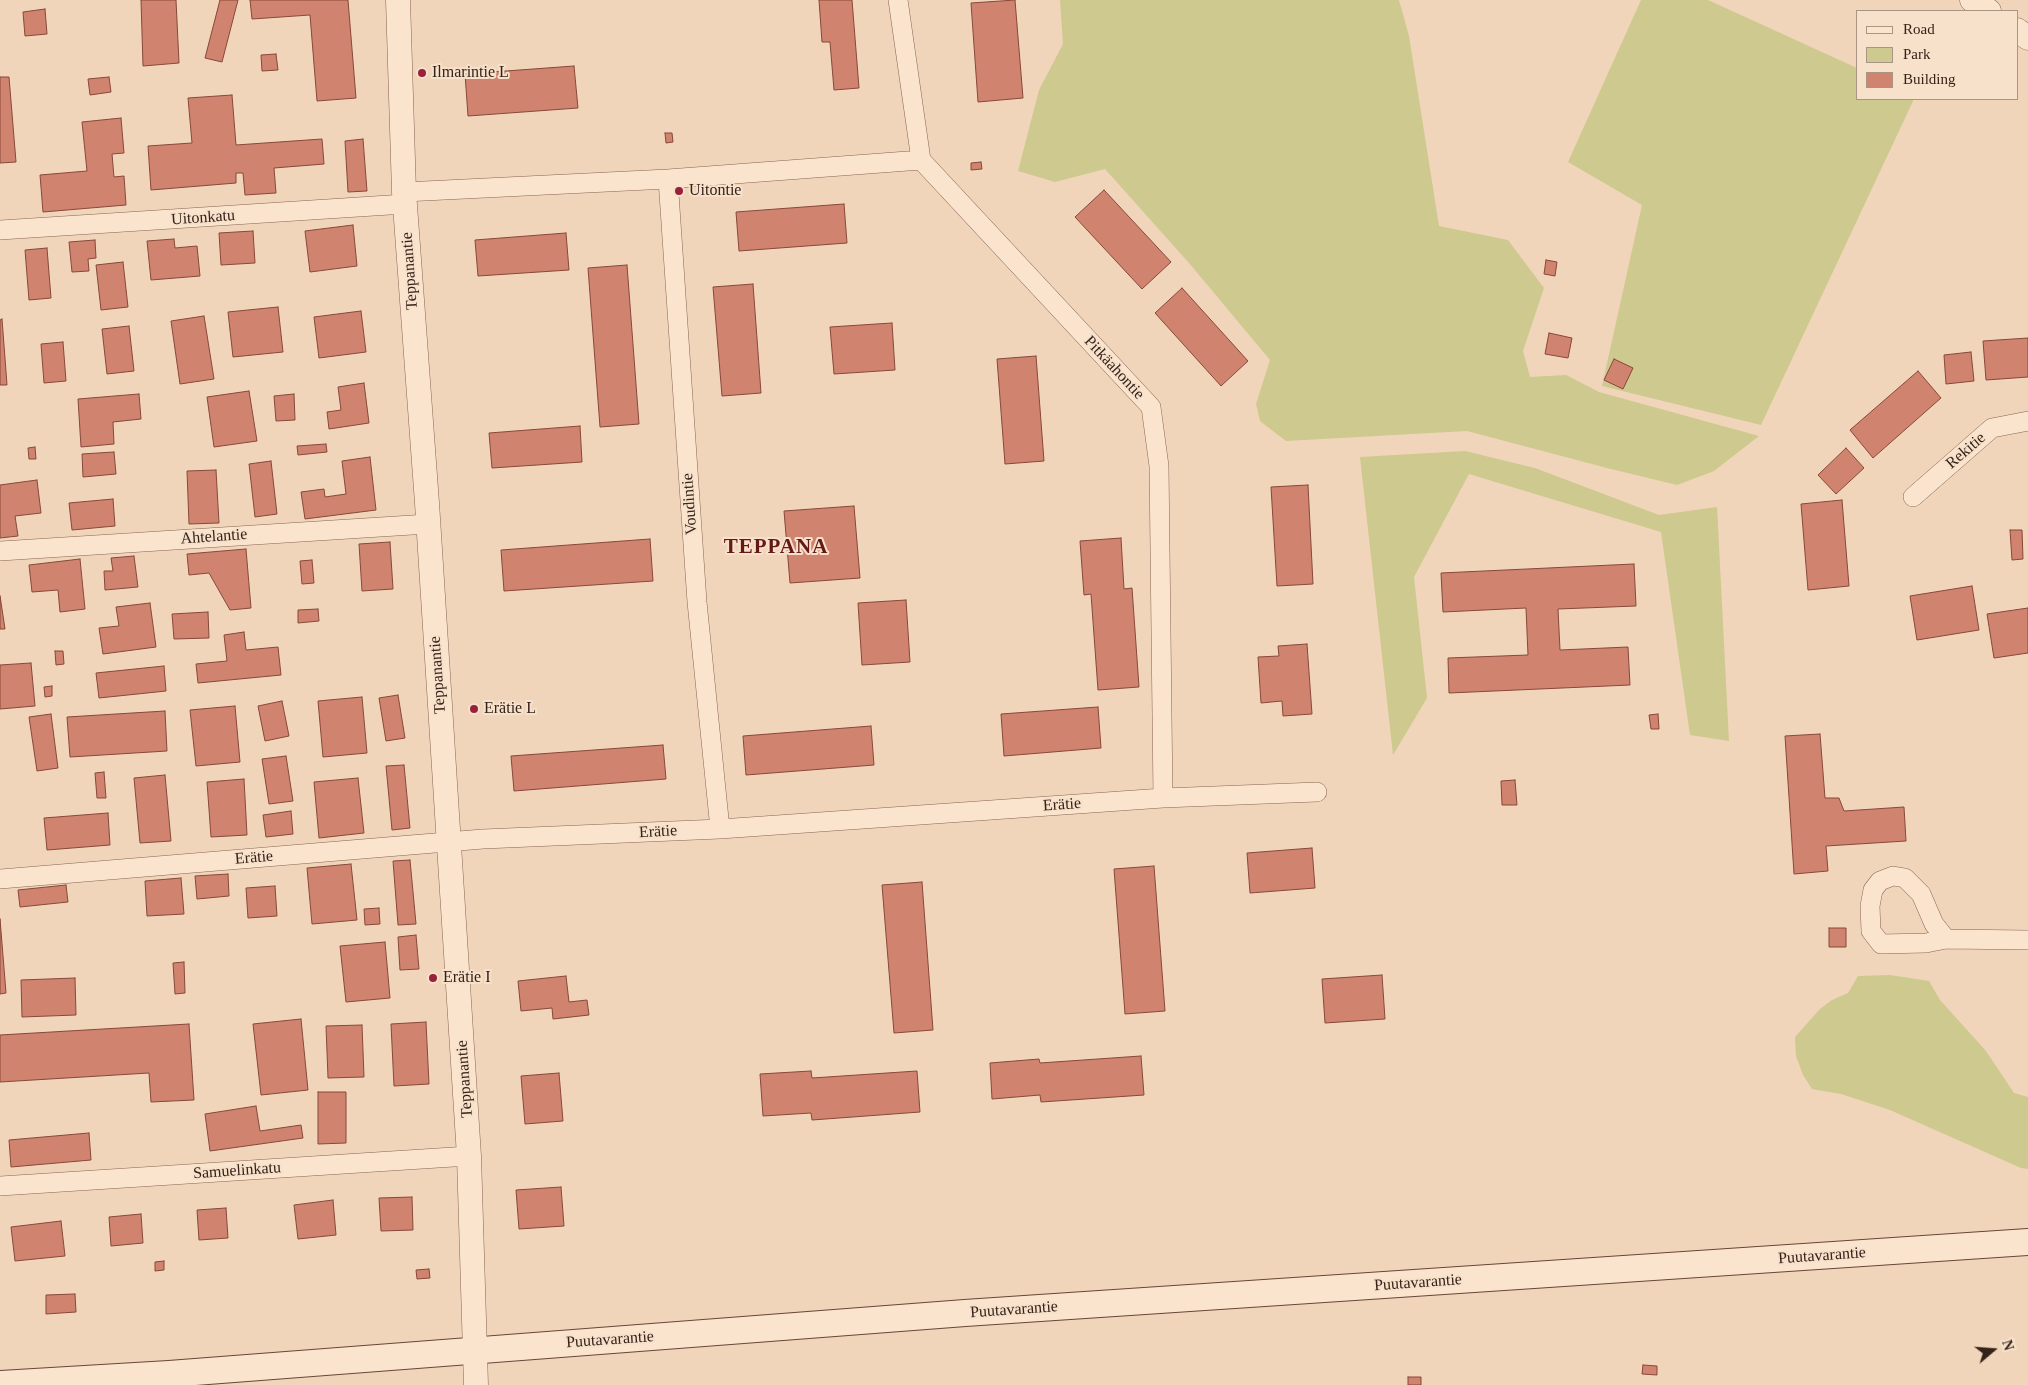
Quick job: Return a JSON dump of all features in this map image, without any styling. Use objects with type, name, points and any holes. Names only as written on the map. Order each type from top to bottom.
[{"type":"main road","name":"Puutavarantie","points":[[0,1384],[169,1374],[965,1313],[2028,1242]]},
{"type":"street","name":"Teppanantie","points":[[398,0],[405,198],[469,1156],[476,1385]]},
{"type":"street","points":[[405,198],[922,160],[898,0]]},
{"type":"street","points":[[1972,0],[1987,10]]},
{"type":"street","name":"Pitkäahontie","points":[[922,160],[1151,407],[1159,466],[1163,798]]},
{"type":"street","name":"Voudintie","points":[[668,179],[697,602],[720,829]]},
{"type":"street","name":"Uitonkatu","points":[[0,230],[405,198]]},
{"type":"street","name":"Rekitie","points":[[1913,497],[1992,428],[2028,421]]},
{"type":"street","name":"Ahtelantie","points":[[0,551],[428,524]]},
{"type":"street","name":"Erätie","points":[[0,879],[449,842],[720,829],[1163,798],[1317,792]]},
{"type":"street","points":[[1946,939],[2028,940]]},
{"type":"street","name":"Samuelinkatu","points":[[2,1187],[469,1156]]},
{"type":"green space","points":[[1060,0],[1399,0],[1409,36],[1439,226],[1508,240],[1544,288],[1523,351],[1530,377],[1566,375],[1599,392],[1759,436],[1714,471],[1677,485],[1467,431],[1286,441],[1260,421],[1256,404],[1270,360],[1189,263],[1105,169],[1055,182],[1018,171],[1039,90],[1063,44]]},
{"type":"green space","points":[[1641,0],[1708,0],[1856,68],[1856,100],[1914,100],[1761,425],[1602,386],[1642,205],[1568,162]]},
{"type":"green space","points":[[1465,451],[1535,468],[1659,515],[1717,507],[1729,741],[1690,735],[1661,532],[1469,474],[1414,577],[1427,698],[1393,755],[1360,457]]},
{"type":"green space","points":[[1890,975],[1929,981],[1940,1000],[1986,1051],[2014,1093],[2028,1097],[2028,1169],[2021,1168],[1890,1110],[1841,1094],[1812,1089],[1803,1075],[1796,1056],[1795,1037],[1820,1009],[1832,1000],[1848,993],[1858,976]]},
{"type":"building","points":[[141,0],[176,0],[179,63],[143,66]]},
{"type":"building","points":[[220,0],[238,0],[222,62],[205,58]]},
{"type":"building","points":[[250,0],[348,0],[356,98],[317,101],[310,15],[252,19]]},
{"type":"building","points":[[819,0],[852,0],[859,88],[834,90],[830,42],[822,42]]},
{"type":"building","points":[[1015,0],[1023,98],[978,102],[971,3]]},
{"type":"building","points":[[45,9],[47,34],[25,36],[23,12]]},
{"type":"building","points":[[276,54],[278,70],[262,71],[261,55]]},
{"type":"building","points":[[574,66],[578,108],[468,116],[465,74]]},
{"type":"building","points":[[0,77],[9,77],[16,162],[0,163]]},
{"type":"building","points":[[109,77],[111,92],[90,95],[88,79]]},
{"type":"building","points":[[232,95],[236,145],[322,139],[324,164],[274,168],[276,193],[245,195],[243,173],[236,173],[236,183],[151,190],[148,146],[192,143],[188,98]]},
{"type":"building","points":[[121,118],[124,153],[112,154],[114,177],[124,176],[126,205],[43,212],[40,175],[87,171],[82,122]]},
{"type":"building","points":[[665,133],[672,133],[673,142],[666,143]]},
{"type":"building","points":[[363,139],[367,191],[348,192],[345,141]]},
{"type":"building","points":[[981,162],[982,169],[971,170],[971,163]]},
{"type":"building","points":[[1104,190],[1171,262],[1142,289],[1075,217]]},
{"type":"building","points":[[844,204],[847,243],[739,251],[736,212]]},
{"type":"building","points":[[353,225],[357,266],[310,272],[305,231]]},
{"type":"building","points":[[253,231],[255,263],[221,265],[219,233]]},
{"type":"building","points":[[566,233],[569,270],[478,276],[475,240]]},
{"type":"building","points":[[174,239],[175,248],[197,246],[200,276],[151,280],[147,241]]},
{"type":"building","points":[[95,240],[96,258],[88,259],[89,271],[72,272],[69,242]]},
{"type":"building","points":[[47,248],[51,298],[29,300],[25,250]]},
{"type":"building","points":[[1546,260],[1557,262],[1555,276],[1544,274]]},
{"type":"building","points":[[123,262],[128,307],[101,310],[96,265]]},
{"type":"building","points":[[627,265],[639,424],[600,427],[588,268]]},
{"type":"building","points":[[753,284],[761,393],[722,396],[713,287]]},
{"type":"building","points":[[1182,288],[1248,361],[1221,386],[1155,313]]},
{"type":"building","points":[[278,307],[283,352],[233,357],[228,312]]},
{"type":"building","points":[[361,311],[366,352],[319,358],[314,317]]},
{"type":"building","points":[[204,316],[214,379],[180,384],[171,321]]},
{"type":"building","points":[[2,319],[7,385],[0,385],[0,320]]},
{"type":"building","points":[[892,323],[895,370],[834,374],[830,327]]},
{"type":"building","points":[[129,326],[134,371],[107,374],[102,329]]},
{"type":"building","points":[[1549,333],[1572,338],[1568,358],[1545,354]]},
{"type":"building","points":[[2028,338],[2028,377],[1986,380],[1983,341]]},
{"type":"building","points":[[63,342],[66,381],[44,383],[41,344]]},
{"type":"building","points":[[1971,352],[1974,381],[1946,384],[1944,355]]},
{"type":"building","points":[[1036,356],[1044,461],[1005,464],[997,359]]},
{"type":"building","points":[[1614,359],[1633,368],[1623,389],[1604,380]]},
{"type":"building","points":[[1918,371],[1941,398],[1873,458],[1850,430]]},
{"type":"building","points":[[364,383],[369,423],[329,429],[327,412],[341,410],[338,387]]},
{"type":"building","points":[[249,391],[257,441],[214,447],[207,397]]},
{"type":"building","points":[[139,394],[141,419],[113,422],[114,444],[81,447],[78,399]]},
{"type":"building","points":[[294,394],[295,420],[276,421],[274,396]]},
{"type":"building","points":[[580,426],[582,462],[492,468],[489,433]]},
{"type":"building","points":[[326,444],[327,452],[298,455],[297,446]]},
{"type":"building","points":[[35,447],[36,459],[29,459],[28,448]]},
{"type":"building","points":[[1846,448],[1864,468],[1836,494],[1818,475]]},
{"type":"building","points":[[114,452],[116,474],[83,477],[82,454]]},
{"type":"building","points":[[370,457],[376,510],[305,519],[301,492],[324,489],[325,497],[346,494],[342,461]]},
{"type":"building","points":[[271,461],[277,514],[255,517],[249,464]]},
{"type":"building","points":[[216,470],[219,523],[189,524],[187,471]]},
{"type":"building","points":[[37,480],[41,513],[15,516],[18,536],[0,538],[0,485]]},
{"type":"building","points":[[1308,485],[1313,584],[1277,586],[1271,487]]},
{"type":"building","points":[[113,499],[115,526],[72,530],[69,503]]},
{"type":"building","points":[[1842,500],[1849,586],[1808,590],[1801,504]]},
{"type":"building","points":[[854,506],[860,578],[790,583],[784,511]]},
{"type":"building","points":[[2010,530],[2022,530],[2023,559],[2012,560]]},
{"type":"building","points":[[1121,538],[1124,589],[1132,588],[1139,687],[1098,690],[1091,594],[1084,595],[1080,541]]},
{"type":"building","points":[[650,539],[653,581],[504,591],[501,550]]},
{"type":"building","points":[[390,542],[393,589],[362,591],[359,544]]},
{"type":"building","points":[[246,549],[251,608],[230,610],[209,573],[189,575],[187,554]]},
{"type":"building","points":[[134,556],[138,587],[105,590],[104,571],[113,571],[111,558]]},
{"type":"building","points":[[80,559],[85,609],[60,612],[58,590],[32,592],[29,565]]},
{"type":"building","points":[[312,560],[314,583],[302,584],[300,561]]},
{"type":"building","points":[[1634,564],[1636,606],[1558,609],[1560,650],[1628,647],[1630,685],[1449,693],[1448,658],[1528,655],[1526,608],[1443,612],[1441,573]]},
{"type":"building","points":[[1972,586],[1979,630],[1917,640],[1910,596]]},
{"type":"building","points":[[0,596],[5,629],[0,629]]},
{"type":"building","points":[[906,600],[910,662],[862,665],[858,603]]},
{"type":"building","points":[[150,603],[156,647],[103,654],[99,628],[119,626],[116,607]]},
{"type":"building","points":[[2028,608],[2028,653],[1994,658],[1987,614]]},
{"type":"building","points":[[318,609],[319,621],[298,623],[298,610]]},
{"type":"building","points":[[208,612],[209,638],[174,639],[172,614]]},
{"type":"building","points":[[244,632],[246,650],[278,647],[281,675],[198,683],[196,664],[227,661],[224,635]]},
{"type":"building","points":[[1307,644],[1312,714],[1283,716],[1282,701],[1261,703],[1258,657],[1279,656],[1278,646]]},
{"type":"building","points":[[55,651],[63,651],[64,664],[56,665]]},
{"type":"building","points":[[31,663],[35,706],[0,709],[0,665]]},
{"type":"building","points":[[164,666],[166,691],[99,698],[96,673]]},
{"type":"building","points":[[52,686],[52,696],[45,697],[44,687]]},
{"type":"building","points":[[398,695],[405,738],[386,741],[379,698]]},
{"type":"building","points":[[362,697],[367,753],[323,757],[318,701]]},
{"type":"building","points":[[282,701],[289,736],[265,741],[258,706]]},
{"type":"building","points":[[235,706],[240,762],[196,766],[190,710]]},
{"type":"building","points":[[1098,707],[1101,748],[1004,756],[1001,714]]},
{"type":"building","points":[[165,711],[167,751],[70,757],[67,717]]},
{"type":"building","points":[[51,714],[58,768],[37,771],[29,717]]},
{"type":"building","points":[[1658,714],[1659,729],[1651,729],[1649,715]]},
{"type":"building","points":[[871,726],[874,765],[746,775],[743,736]]},
{"type":"building","points":[[1820,734],[1825,798],[1839,798],[1844,811],[1904,807],[1906,841],[1826,846],[1828,871],[1794,874],[1785,736]]},
{"type":"building","points":[[663,745],[666,779],[514,791],[511,756]]},
{"type":"building","points":[[286,756],[293,801],[269,804],[262,759]]},
{"type":"building","points":[[404,765],[410,828],[392,830],[386,766]]},
{"type":"building","points":[[104,772],[106,798],[97,798],[95,773]]},
{"type":"building","points":[[165,775],[171,841],[140,843],[134,778]]},
{"type":"building","points":[[358,778],[364,833],[319,838],[314,782]]},
{"type":"building","points":[[244,779],[247,835],[211,837],[207,782]]},
{"type":"building","points":[[1515,780],[1517,805],[1502,805],[1501,781]]},
{"type":"building","points":[[291,811],[293,834],[266,837],[263,815]]},
{"type":"building","points":[[108,813],[110,845],[47,850],[44,818]]},
{"type":"building","points":[[1312,848],[1315,888],[1250,893],[1247,853]]},
{"type":"building","points":[[410,860],[416,924],[398,925],[393,861]]},
{"type":"building","points":[[351,864],[357,920],[312,924],[307,868]]},
{"type":"building","points":[[1154,866],[1165,1011],[1125,1014],[1114,869]]},
{"type":"building","points":[[228,874],[229,896],[197,899],[195,876]]},
{"type":"building","points":[[181,878],[184,914],[147,916],[145,881]]},
{"type":"building","points":[[922,882],[933,1030],[894,1033],[882,885]]},
{"type":"building","points":[[66,885],[68,902],[20,907],[18,890]]},
{"type":"building","points":[[275,886],[277,916],[248,918],[246,888]]},
{"type":"building","points":[[379,908],[380,924],[365,925],[364,909]]},
{"type":"building","points":[[0,919],[6,993],[0,994]]},
{"type":"building","points":[[1829,928],[1846,928],[1846,947],[1829,947]]},
{"type":"building","points":[[416,935],[419,969],[400,970],[398,937]]},
{"type":"building","points":[[385,942],[390,998],[346,1002],[340,946]]},
{"type":"building","points":[[184,962],[185,993],[175,994],[173,963]]},
{"type":"building","points":[[1382,975],[1385,1019],[1325,1023],[1322,979]]},
{"type":"building","points":[[566,976],[569,1002],[587,1000],[589,1015],[553,1019],[552,1008],[521,1011],[518,981]]},
{"type":"building","points":[[75,978],[76,1015],[22,1017],[21,980]]},
{"type":"building","points":[[301,1019],[308,1090],[261,1095],[253,1024]]},
{"type":"building","points":[[426,1022],[429,1084],[394,1086],[391,1024]]},
{"type":"building","points":[[189,1024],[194,1100],[151,1102],[149,1073],[0,1082],[0,1035]]},
{"type":"building","points":[[362,1025],[364,1077],[328,1078],[326,1026]]},
{"type":"building","points":[[1141,1056],[1144,1095],[1041,1102],[1040,1095],[992,1099],[990,1063],[1039,1059],[1040,1063]]},
{"type":"building","points":[[811,1071],[812,1078],[917,1071],[920,1112],[812,1120],[811,1113],[763,1116],[760,1074]]},
{"type":"building","points":[[559,1073],[563,1121],[525,1124],[521,1076]]},
{"type":"building","points":[[318,1092],[346,1092],[346,1143],[318,1144]]},
{"type":"building","points":[[256,1106],[260,1131],[301,1125],[303,1138],[210,1151],[205,1114]]},
{"type":"building","points":[[89,1133],[91,1160],[11,1167],[9,1140]]},
{"type":"building","points":[[561,1187],[564,1226],[519,1229],[516,1190]]},
{"type":"building","points":[[412,1197],[413,1230],[381,1231],[379,1198]]},
{"type":"building","points":[[333,1200],[336,1235],[298,1239],[294,1205]]},
{"type":"building","points":[[226,1208],[228,1238],[199,1240],[197,1210]]},
{"type":"building","points":[[141,1214],[143,1243],[111,1246],[109,1217]]},
{"type":"building","points":[[61,1221],[65,1256],[15,1261],[11,1227]]},
{"type":"building","points":[[164,1261],[164,1270],[155,1271],[155,1262]]},
{"type":"building","points":[[429,1269],[430,1278],[417,1279],[416,1270]]},
{"type":"building","points":[[75,1294],[76,1312],[46,1314],[46,1295]]},
{"type":"building","points":[[1643,1365],[1657,1366],[1657,1375],[1642,1374]]},
{"type":"building","points":[[1408,1377],[1421,1377],[1421,1385],[1408,1385]]},
{"type":"place","name":"Ilmarintie L","points":[[422,73]]},
{"type":"place","name":"Uitontie","points":[[679,191]]},
{"type":"place","name":"Erätie L","points":[[474,709]]},
{"type":"place","name":"Erätie I","points":[[433,978]]},
{"type":"district","name":"TEPPANA","points":[[776,548]]}]
